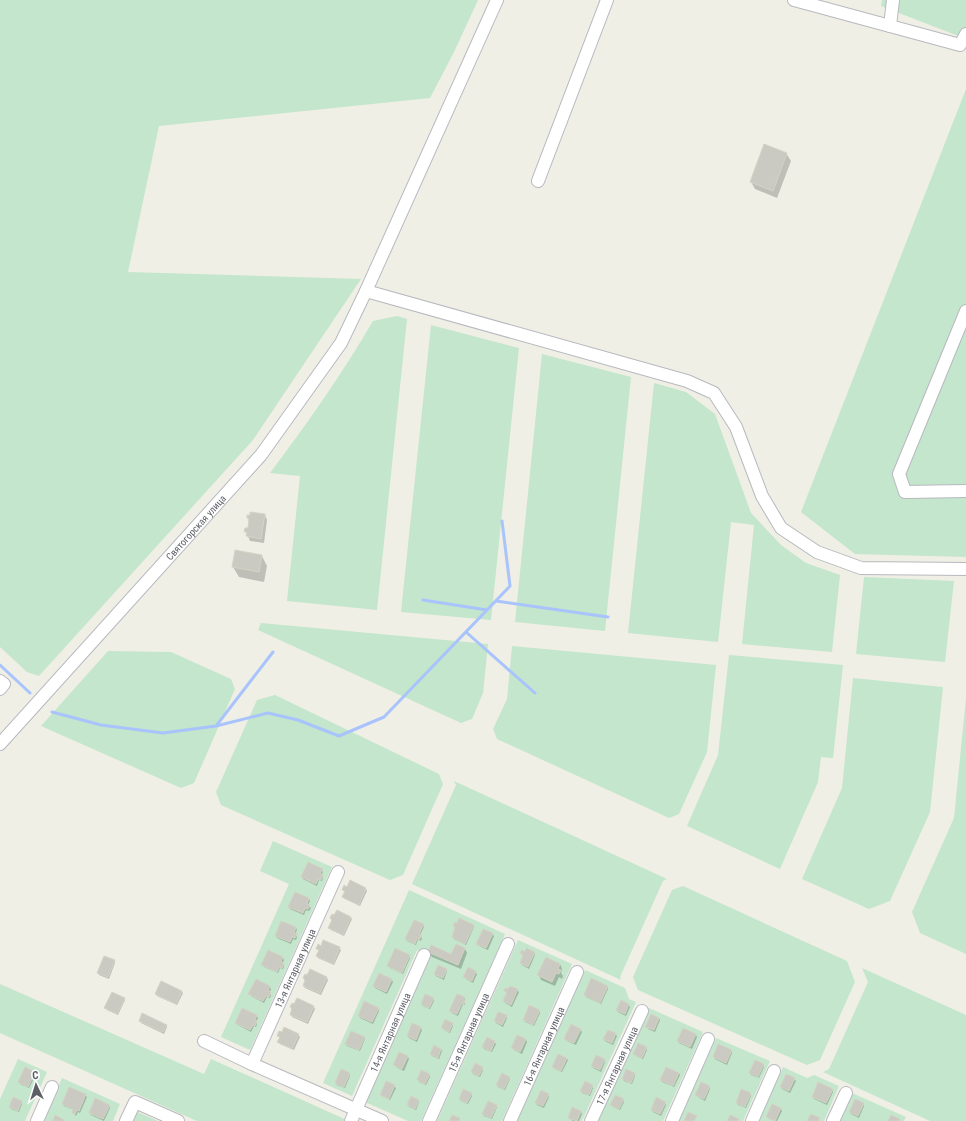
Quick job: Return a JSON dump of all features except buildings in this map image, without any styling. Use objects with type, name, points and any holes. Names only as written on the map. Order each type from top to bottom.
[{"type":"street","name":"Святогорская улица","points":[[0,744],[261,455],[341,342],[366,291],[497,0]]},
{"type":"street","points":[[538,181],[607,0]]},
{"type":"street","points":[[794,0],[960,45],[966,34]]},
{"type":"street","points":[[890,26],[893,0]]},
{"type":"street","points":[[366,291],[686,381],[714,393],[736,427],[762,496],[781,528],[816,552],[861,568],[966,569]]},
{"type":"street","points":[[966,311],[899,474],[905,492],[966,491]]},
{"type":"street","points":[[0,681],[4,684],[0,690]]},
{"type":"street","name":"13-я Янтарная улица","points":[[252,1064],[338,872]]},
{"type":"street","name":"15-я Янтарная улица","points":[[430,1121],[508,944]]},
{"type":"street","name":"14-я Янтарная улица","points":[[351,1121],[424,955]]},
{"type":"street","name":"16-я Янтарная улица","points":[[510,1121],[577,972]]},
{"type":"street","name":"17-я Янтарная улица","points":[[592,1121],[642,1011]]},
{"type":"street","points":[[672,1121],[708,1040]]},
{"type":"street","points":[[204,1041],[252,1064],[382,1121]]},
{"type":"street","points":[[752,1121],[774,1071]]},
{"type":"street","points":[[37,1121],[52,1087]]},
{"type":"street","points":[[833,1121],[846,1093]]},
{"type":"street","points":[[126,1121],[135,1102],[178,1121]]},
{"type":"green space","points":[[0,0],[478,0],[454,52],[430,98],[159,126],[128,272],[361,279],[253,440],[39,676],[27,672],[0,647]]},
{"type":"green space","points":[[882,0],[966,0],[966,39],[881,6]]},
{"type":"green space","points":[[966,89],[966,557],[855,554],[801,512]]},
{"type":"green space","points":[[397,316],[407,319],[377,610],[287,601],[300,476],[270,473],[324,398],[373,321]]},
{"type":"green space","points":[[431,325],[519,348],[491,620],[401,612]]},
{"type":"green space","points":[[542,354],[631,377],[605,631],[515,622]]},
{"type":"green space","points":[[654,383],[686,392],[715,414],[751,513],[781,545],[806,563],[840,575],[832,652],[742,644],[754,525],[731,522],[718,642],[628,633]]},
{"type":"green space","points":[[864,577],[954,581],[945,662],[856,654]]},
{"type":"green space","points":[[261,623],[488,644],[483,693],[472,719],[461,723],[258,630]]},
{"type":"green space","points":[[512,646],[716,665],[707,752],[679,814],[669,818],[497,739],[493,729],[507,699]]},
{"type":"green space","points":[[108,651],[171,652],[231,679],[235,689],[194,783],[181,788],[41,726]]},
{"type":"green space","points":[[729,655],[843,665],[833,758],[821,757],[818,782],[780,869],[687,826],[718,755]]},
{"type":"green space","points":[[853,678],[943,687],[930,812],[890,901],[869,909],[802,879],[842,788]]},
{"type":"green space","points":[[275,695],[439,774],[443,784],[403,875],[390,880],[221,805],[216,792],[257,700]]},
{"type":"green space","points":[[966,698],[966,954],[920,933],[912,912],[954,818]]},
{"type":"green space","points":[[454,781],[667,879],[663,881],[620,977],[621,980],[412,884],[456,785]]},
{"type":"green space","points":[[273,841],[332,867],[250,1050],[221,1037],[289,884],[260,871]]},
{"type":"green space","points":[[683,886],[847,961],[855,982],[820,1060],[807,1065],[638,990],[633,977],[672,890]]},
{"type":"green space","points":[[409,890],[505,934],[421,1121],[408,1121],[365,1102],[430,956],[417,950],[352,1096],[323,1083]]},
{"type":"green space","points":[[518,940],[572,964],[502,1121],[437,1121]]},
{"type":"green space","points":[[862,968],[966,1015],[966,1121],[930,1121],[823,1072],[829,1069],[868,982]]},
{"type":"green space","points":[[585,970],[625,988],[629,999],[636,1002],[582,1121],[517,1121]]},
{"type":"green space","points":[[0,984],[204,1074],[211,1059],[349,1121],[197,1121],[0,1033]]},
{"type":"green space","points":[[649,1008],[703,1032],[663,1121],[598,1121]]},
{"type":"green space","points":[[716,1038],[770,1061],[743,1121],[678,1121]]},
{"type":"green space","points":[[18,1059],[47,1072],[25,1121],[0,1121],[0,1099]]},
{"type":"green space","points":[[783,1067],[807,1078],[814,1075],[839,1086],[824,1121],[759,1121]]},
{"type":"green space","points":[[62,1078],[120,1104],[113,1121],[43,1121]]},
{"type":"green space","points":[[852,1093],[906,1117],[904,1121],[840,1121]]},
{"type":"green space","points":[[135,1111],[158,1121],[130,1121]]},
{"type":"waterway","points":[[52,712],[101,725],[163,733],[216,726],[268,713],[298,720],[339,736],[384,717],[510,586],[502,521]]},
{"type":"waterway","points":[[423,600],[487,610]]},
{"type":"waterway","points":[[496,601],[608,617]]},
{"type":"waterway","points":[[466,632],[535,693]]},
{"type":"waterway","points":[[216,726],[273,652]]},
{"type":"waterway","points":[[0,665],[30,693]]}]
